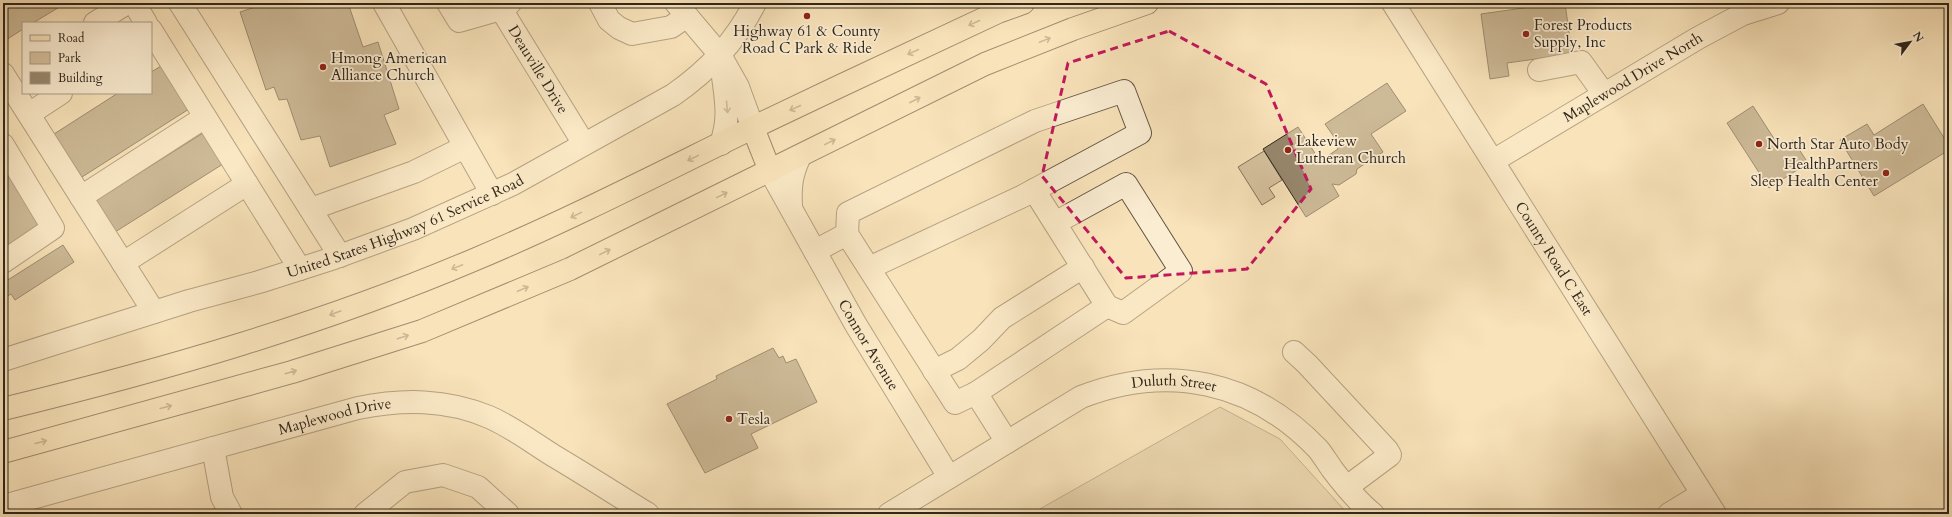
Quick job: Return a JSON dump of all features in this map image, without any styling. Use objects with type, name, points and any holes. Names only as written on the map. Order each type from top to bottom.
[{"type":"main road","points":[[3,409],[97,387],[193,360],[287,330],[381,297],[474,260],[565,220],[753,128],[998,12],[1023,3]]},
{"type":"main road","points":[[3,452],[292,372],[422,331],[570,269],[985,64],[1074,29],[1147,3]]},
{"type":"main road","name":"Connor Avenue","points":[[753,128],[770,171]]},
{"type":"street","points":[[97,22],[127,3]]},
{"type":"street","points":[[134,3],[145,22]]},
{"type":"street","points":[[384,3],[492,194]]},
{"type":"street","name":"Deauville Drive","points":[[448,3],[459,21],[505,6],[584,144]]},
{"type":"street","points":[[600,3],[609,20],[619,28],[632,34],[671,27],[682,10],[720,55],[738,86],[753,128]]},
{"type":"street","name":"United States Highway 61 Service Road","points":[[3,360],[154,312],[340,256],[413,229],[492,194],[673,95],[696,79],[735,38],[755,3]]},
{"type":"street","name":"County Road C East","points":[[1393,3],[1715,514]]},
{"type":"street","name":"Maplewood Drive North","points":[[1493,161],[1698,38],[1743,14],[1778,3]]},
{"type":"street","points":[[184,4],[340,256]]},
{"type":"street","points":[[152,33],[300,269]]},
{"type":"street","points":[[720,55],[727,111],[726,128],[720,144]]},
{"type":"street","points":[[1539,70],[1581,62],[1604,94]]},
{"type":"street","points":[[11,74],[29,114],[154,312]]},
{"type":"street","points":[[869,268],[1034,190],[1140,133],[1124,91],[1036,121],[848,213],[847,234],[955,403],[976,393],[1107,306]]},
{"type":"street","points":[[29,114],[59,94]]},
{"type":"street","points":[[81,197],[205,117]]},
{"type":"street","points":[[3,145],[53,228],[3,262]]},
{"type":"street","points":[[311,209],[414,172],[465,147]]},
{"type":"street","name":"Connor Avenue","points":[[791,210],[790,187],[793,171],[800,156]]},
{"type":"street","name":"Connor Avenue","points":[[770,171],[856,325],[950,477]]},
{"type":"street","points":[[124,263],[247,184]]},
{"type":"street","points":[[1034,190],[1107,306],[1123,313],[1181,271],[1126,184],[1055,223]]},
{"type":"street","points":[[815,251],[847,234]]},
{"type":"street","points":[[934,371],[958,359],[981,340],[1002,318],[1083,267]]},
{"type":"street","points":[[1294,352],[1307,364],[1390,455],[1347,487]]},
{"type":"street","name":"Duluth Street","points":[[950,477],[1081,396],[1129,382],[1157,379],[1190,381],[1229,390],[1255,401],[1279,415],[1299,430],[1319,450],[1347,487],[1372,514]]},
{"type":"street","points":[[976,393],[1007,442]]},
{"type":"street","name":"Maplewood Drive","points":[[3,506],[358,408],[399,402],[441,404],[463,408],[496,421],[617,506],[648,514]]},
{"type":"street","points":[[213,448],[222,497],[231,514]]},
{"type":"street","points":[[365,514],[405,482],[443,475],[478,487],[508,514]]},
{"type":"street","points":[[889,514],[950,477]]},
{"type":"street","points":[[1669,514],[1702,494]]},
{"type":"highlighted area","points":[[1169,31],[1266,84],[1311,189],[1247,269],[1126,278],[1042,176],[1068,63]]},
{"type":"green space","points":[[1264,151],[1282,180],[1269,188],[1275,197],[1262,205],[1238,167]]},
{"type":"green space","points":[[1220,407],[1280,439],[1348,514],[1031,514]]},
{"type":"building","points":[[3,3],[66,3],[35,22],[22,22],[22,30],[3,42]]},
{"type":"building","name":"Hmong American Alliance Church","points":[[267,3],[348,3],[363,47],[378,42],[399,109],[384,115],[396,144],[330,167],[320,136],[301,140],[287,99],[279,100],[274,87],[266,90],[240,12]]},
{"type":"building","name":"Forest Products Supply, Inc","points":[[1565,3],[1572,54],[1507,63],[1509,76],[1490,79],[1481,14]]},
{"type":"building","points":[[161,66],[189,109],[82,177],[54,134],[116,94],[152,94],[152,71]]},
{"type":"building","name":"Lakeview Lutheran Church","points":[[1387,83],[1406,111],[1371,134],[1383,152],[1357,169],[1356,174],[1339,185],[1332,184],[1339,196],[1306,217],[1263,149],[1298,127],[1320,161],[1338,149],[1336,146],[1339,144],[1325,124]]},
{"type":"building","name":"HealthPartners Sleep Health Center","points":[[1923,104],[1949,146],[1949,150],[1874,196],[1840,140],[1867,124],[1874,135]]},
{"type":"building","name":"North Star Auto Body","points":[[1753,106],[1780,148],[1793,140],[1808,163],[1769,188],[1727,123]]},
{"type":"building","points":[[203,133],[223,164],[115,232],[95,201]]},
{"type":"building","points":[[3,158],[44,224],[3,250]]},
{"type":"building","points":[[63,245],[74,262],[15,300],[11,294],[3,299],[3,283]]},
{"type":"building","name":"Tesla","points":[[773,348],[779,358],[783,356],[786,363],[796,359],[817,402],[751,434],[758,448],[705,473],[667,404],[717,379],[716,376]]},
{"type":"place","name":"Highway 61 & County Road C Park & Ride","points":[[807,16]]},
{"type":"place","name":"Forest Products Supply, Inc","points":[[1526,34]]},
{"type":"place","name":"Hmong American Alliance Church","points":[[323,67]]},
{"type":"place","name":"North Star Auto Body","points":[[1759,144]]},
{"type":"place","name":"Lakeview Lutheran Church","points":[[1288,150]]},
{"type":"place","name":"HealthPartners Sleep Health Center","points":[[1886,173]]},
{"type":"place","name":"Tesla","points":[[729,419]]}]
